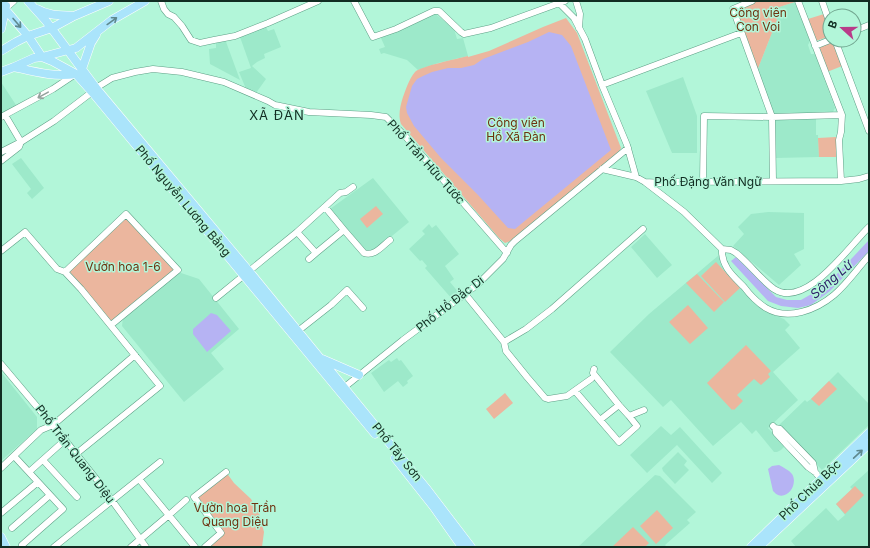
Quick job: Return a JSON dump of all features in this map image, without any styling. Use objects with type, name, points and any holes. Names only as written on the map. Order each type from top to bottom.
[{"type":"main road","points":[[2,1],[42,57]]},
{"type":"main road","name":"Phố Nguyễn Lương Bằng","points":[[28,1],[52,28],[68,50],[79,72],[316,358]]},
{"type":"main road","points":[[1,51],[28,36],[52,28],[74,16],[109,1]]},
{"type":"main road","points":[[1,72],[34,58],[76,48],[112,20],[144,1]]},
{"type":"main road","points":[[1,29],[6,5]]},
{"type":"main road","points":[[34,8],[50,14],[74,16]]},
{"type":"main road","points":[[14,67],[41,74],[63,75],[79,72],[90,43],[100,30]]},
{"type":"main road","name":"Phố Nguyễn Lương Bằng","points":[[42,57],[79,72]]},
{"type":"main road","name":"Phố Nguyễn Lương Bằng","points":[[246,273],[298,331],[316,358]]},
{"type":"main road","points":[[316,358],[359,375]]},
{"type":"main road","name":"Phố Tây Sơn","points":[[316,358],[426,488],[471,547]]},
{"type":"main road","name":"Phố Tây Sơn","points":[[342,389],[433,506],[462,547]]},
{"type":"main road","name":"Phố Chùa Bộc","points":[[759,547],[779,531],[869,433]]},
{"type":"main road","name":"Phố Chùa Bộc","points":[[751,547],[824,481],[869,444]]},
{"type":"main road","points":[[1,537],[6,547]]},
{"type":"street","points":[[6,5],[14,1]]},
{"type":"street","points":[[161,1],[164,9],[182,26],[191,40],[200,43],[235,36],[318,1]]},
{"type":"street","points":[[354,1],[373,37],[396,29],[434,11],[439,11],[464,34],[491,28],[561,2]]},
{"type":"street","name":"Phố Đặng Văn Ngữ","points":[[576,1],[580,14],[579,28]]},
{"type":"street","points":[[752,1],[733,9],[772,117],[773,182]]},
{"type":"street","points":[[798,1],[842,115],[840,140],[841,181]]},
{"type":"street","name":"Phố Đặng Văn Ngữ","points":[[561,2],[574,18],[585,39],[628,148],[636,177],[645,182],[663,183],[841,181],[869,176]]},
{"type":"street","points":[[602,85],[741,33]]},
{"type":"street","points":[[815,46],[822,43]]},
{"type":"street","points":[[838,48],[869,131]]},
{"type":"street","name":"Phố Trần Hữu Tước","points":[[21,142],[54,120],[104,82],[112,78],[153,69],[182,72],[224,82],[275,105],[309,112],[386,117],[405,136],[507,253]]},
{"type":"street","points":[[21,142],[3,116],[53,89],[79,72]]},
{"type":"street","points":[[703,182],[704,116],[772,117],[842,115]]},
{"type":"street","points":[[1,152],[21,142]]},
{"type":"street","points":[[1,162],[19,147],[21,142]]},
{"type":"street","name":"Phố Hồ Đắc Di","points":[[342,389],[482,280],[503,259],[515,241],[628,148]]},
{"type":"street","points":[[602,169],[636,177]]},
{"type":"street","points":[[645,182],[692,218],[722,249],[731,250],[736,253],[769,285],[780,293],[796,293],[818,280],[830,270],[869,227]]},
{"type":"street","points":[[661,194],[661,185],[663,183]]},
{"type":"street","points":[[216,298],[297,232],[340,193],[346,192],[353,187]]},
{"type":"street","points":[[325,207],[364,254],[368,255],[374,253],[390,240]]},
{"type":"street","points":[[65,272],[126,214],[178,270],[111,325]]},
{"type":"street","points":[[504,342],[526,329],[552,309],[643,229]]},
{"type":"street","points":[[309,258],[344,230]]},
{"type":"street","points":[[1,251],[25,232],[57,269],[65,272],[81,289],[160,386],[76,454]]},
{"type":"street","points":[[297,232],[316,253]]},
{"type":"street","points":[[500,246],[511,245]]},
{"type":"street","points":[[722,249],[724,264],[745,289],[758,302],[770,310],[787,314],[804,312],[824,302],[834,294],[869,256]]},
{"type":"street","points":[[298,331],[331,305],[347,290],[363,308]]},
{"type":"street","points":[[465,294],[504,342],[506,351],[546,398],[567,396],[591,379]]},
{"type":"street","points":[[1,468],[42,430],[53,426],[135,355]]},
{"type":"street","name":"Phố Trần Quang Diệu","points":[[1,364],[65,440],[146,547]]},
{"type":"street","points":[[575,391],[619,442],[638,426],[619,405],[601,378],[594,373],[594,368]]},
{"type":"street","points":[[600,420],[619,405]]},
{"type":"street","points":[[629,416],[644,410]]},
{"type":"street","points":[[773,426],[776,433],[790,444],[808,467],[824,481]]},
{"type":"street","points":[[29,472],[65,440]]},
{"type":"street","points":[[14,456],[63,509],[22,545]]},
{"type":"street","points":[[43,460],[77,497]]},
{"type":"street","points":[[54,547],[160,462]]},
{"type":"street","points":[[205,547],[221,533],[194,497],[226,472]]},
{"type":"street","points":[[139,479],[195,547]]},
{"type":"street","points":[[1,513],[38,482]]},
{"type":"street","points":[[12,528],[50,495]]},
{"type":"street","points":[[131,547],[186,500]]},
{"type":"shaded area","points":[[795,2],[810,41],[808,45],[811,54],[815,54],[835,108],[833,112],[776,115],[772,112],[757,71],[777,20],[773,9]]},
{"type":"shaded area","points":[[434,13],[454,29],[457,39],[463,38],[468,56],[438,63],[418,70],[407,60],[384,53],[381,54],[379,49],[385,47],[381,38]]},
{"type":"shaded area","points":[[266,27],[268,31],[274,29],[281,47],[264,54],[265,58],[252,66],[266,79],[256,93],[246,89],[239,72],[251,68],[240,37]]},
{"type":"shaded area","points":[[225,39],[240,80],[210,64],[209,49],[216,48],[216,41]]},
{"type":"shaded area","points":[[683,77],[697,116],[697,153],[672,153],[646,91]]},
{"type":"shaded area","points":[[1,82],[16,105],[1,115]]},
{"type":"shaded area","points":[[775,119],[816,119],[816,135],[818,135],[819,157],[776,158]]},
{"type":"shaded area","points":[[21,158],[44,188],[32,199],[27,193],[31,189],[12,164]]},
{"type":"shaded area","points":[[373,178],[409,222],[370,254],[364,250],[330,209]]},
{"type":"shaded area","points":[[768,212],[804,213],[804,249],[794,254],[801,265],[779,285],[733,246],[744,234],[738,227],[751,214]]},
{"type":"shaded area","points":[[429,224],[432,228],[436,225],[459,254],[445,266],[454,279],[450,282],[459,293],[452,299],[425,268],[427,266],[422,260],[420,261],[409,249],[425,234],[422,231]]},
{"type":"shaded area","points":[[645,234],[672,265],[657,278],[631,247]]},
{"type":"shaded area","points":[[719,255],[721,265],[764,311],[784,319],[790,325],[785,330],[800,348],[773,372],[798,400],[768,428],[785,446],[777,452],[774,452],[756,430],[752,434],[741,422],[713,446],[671,400],[663,407],[610,352],[649,314]]},
{"type":"shaded area","points":[[178,272],[199,279],[239,329],[211,353],[224,369],[184,402],[122,326],[123,318]]},
{"type":"shaded area","points":[[397,358],[399,361],[401,360],[413,376],[403,387],[398,381],[384,392],[371,373],[389,360],[391,362]]},
{"type":"shaded area","points":[[1,372],[37,417],[37,429],[1,461]]},
{"type":"shaded area","points":[[838,372],[869,404],[869,425],[822,470],[779,425],[805,400],[807,402],[811,399]]},
{"type":"shaded area","points":[[661,426],[671,435],[680,427],[722,473],[712,483],[677,445],[647,473],[630,455]]},
{"type":"shaded area","points":[[678,452],[687,461],[684,465],[689,470],[675,484],[662,468]]},
{"type":"shaded area","points":[[869,470],[869,547],[796,547],[791,541],[826,508],[838,521],[845,515],[836,504],[852,489],[850,487]]},
{"type":"shaded area","points":[[655,475],[660,476],[696,512],[687,520],[690,523],[665,545],[667,547],[578,547]]},
{"type":"green space","name":"Công viên Con Voi","points":[[758,1],[795,2],[773,9],[777,20],[757,71],[735,10]]},
{"type":"green space","points":[[822,15],[822,39],[816,41],[808,19]]},
{"type":"green space","name":"Công viên Hồ Xã Đàn","points":[[566,18],[577,33],[621,148],[618,153],[512,240],[505,243],[499,238],[401,124],[400,107],[411,78],[415,72],[424,67],[489,51]]},
{"type":"green space","points":[[822,46],[822,48],[835,48],[842,66],[827,72],[819,47]]},
{"type":"green space","points":[[836,137],[836,157],[819,157],[818,138]]},
{"type":"green space","points":[[376,206],[383,214],[367,228],[360,219]]},
{"type":"green space","name":"Vườn hoa 1-6","points":[[127,216],[174,270],[112,322],[68,270]]},
{"type":"green space","points":[[716,262],[740,288],[725,302],[701,276]]},
{"type":"green space","points":[[697,274],[724,302],[714,312],[686,283]]},
{"type":"green space","points":[[688,305],[708,328],[690,344],[669,322]]},
{"type":"green space","points":[[746,345],[771,371],[768,374],[770,377],[761,385],[754,379],[737,395],[743,401],[734,410],[732,410],[707,383]]},
{"type":"green space","points":[[829,381],[837,389],[819,406],[811,399]]},
{"type":"green space","points":[[505,393],[513,403],[494,419],[486,409]]},
{"type":"green space","name":"Vườn hoa Trần Quang Diệu","points":[[226,472],[234,483],[251,499],[259,513],[264,532],[262,547],[205,547],[221,533],[194,497]]},
{"type":"green space","points":[[855,486],[864,495],[845,514],[836,504]]},
{"type":"green space","points":[[657,510],[673,528],[656,544],[640,526]]},
{"type":"green space","points":[[633,527],[649,543],[645,547],[612,547]]},
{"type":"water","name":"Công viên Hồ Xã Đàn","points":[[549,32],[562,35],[571,46],[611,150],[515,229],[508,228],[441,158],[414,126],[407,113],[406,107],[412,86],[417,79],[432,72],[448,68],[461,68],[474,65],[483,59],[528,42]]},
{"type":"water","name":"Sông Lừ","points":[[869,240],[869,251],[830,291],[811,305],[798,308],[781,306],[768,301],[731,261],[736,257],[776,297],[787,300],[801,300],[815,292],[838,273]]},
{"type":"water","points":[[211,313],[217,315],[231,331],[207,352],[193,334],[193,329]]},
{"type":"water","points":[[779,465],[789,471],[794,478],[793,486],[789,492],[782,496],[773,491],[768,469],[772,466]]},
{"type":"district","name":"XÃ ĐÀN","points":[[277,115]]}]
